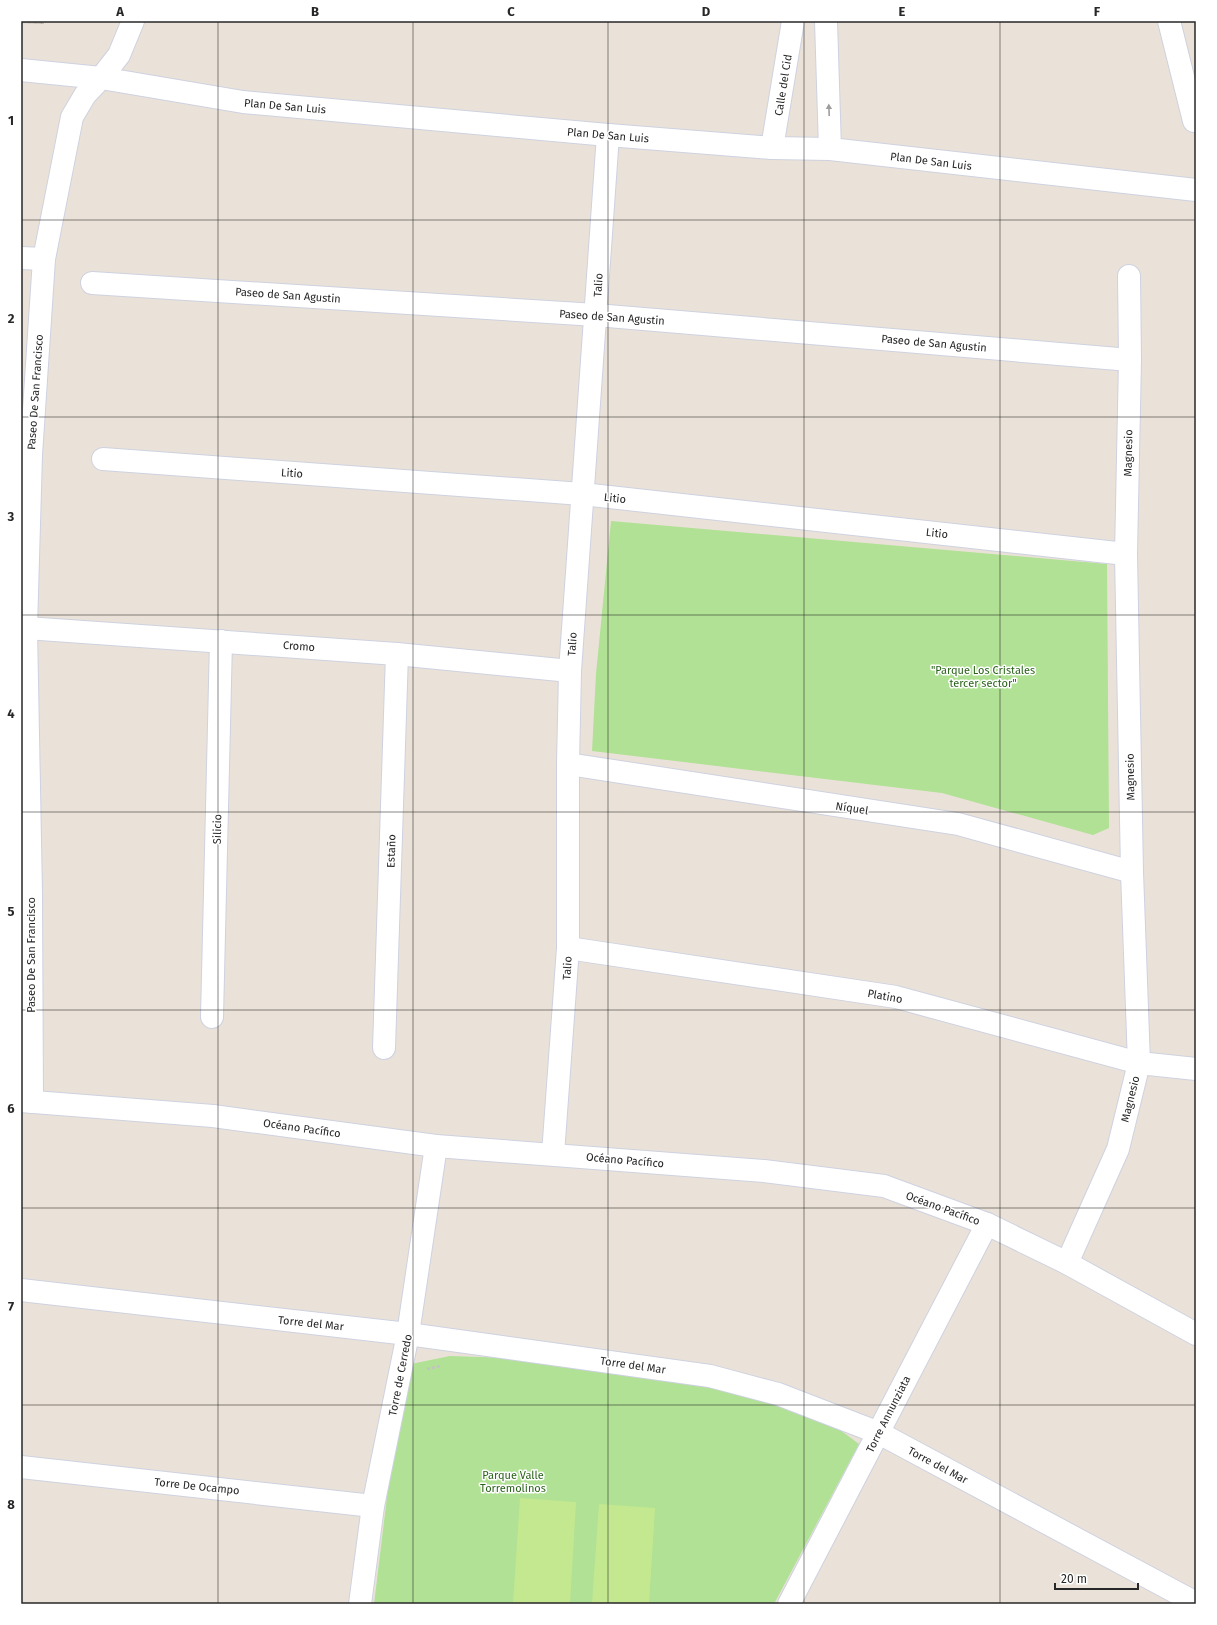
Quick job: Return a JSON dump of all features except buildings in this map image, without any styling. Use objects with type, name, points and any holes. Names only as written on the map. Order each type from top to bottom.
[{"type":"street","name":"Paseo De San Francisco","points":[[27,1102],[26,628],[31,455],[44,259],[72,118],[85,96],[119,55],[133,21]]},
{"type":"street","name":"Calle del Cid","points":[[772,148],[793,21]]},
{"type":"street","points":[[826,21],[830,149]]},
{"type":"street","points":[[1170,21],[1194,121],[1196,121]]},
{"type":"street","name":"Plan De San Luis","points":[[21,70],[101,78],[243,102],[608,135],[772,148],[830,149],[1196,190]]},
{"type":"street","name":"Talio","points":[[553,1154],[568,948],[568,764],[570,671],[608,135]]},
{"type":"street","points":[[21,258],[44,259]]},
{"type":"street","name":"Magnesio","points":[[1067,1263],[1118,1149],[1139,1064],[1132,872],[1126,554],[1130,360],[1129,276]]},
{"type":"street","name":"Paseo de San Agustin","points":[[92,283],[596,315],[1130,360]]},
{"type":"street","name":"Litio","points":[[103,459],[582,494],[1126,554]]},
{"type":"street","name":"Cromo","points":[[26,628],[397,654],[570,671]]},
{"type":"street","name":"Silicio","points":[[212,1017],[221,641]]},
{"type":"street","name":"Estaño","points":[[384,1048],[397,654]]},
{"type":"street","name":"Níquel","points":[[568,764],[958,824],[1132,872]]},
{"type":"street","name":"Platino","points":[[568,948],[896,997],[1139,1064],[1196,1069]]},
{"type":"street","name":"Océano Pacífico","points":[[27,1102],[213,1116],[436,1146],[764,1171],[884,1186],[987,1224],[1067,1263],[1196,1334]]},
{"type":"street","name":"Torre de Cerredo","points":[[360,1604],[373,1506],[408,1334],[436,1146]]},
{"type":"street","name":"Torre Annunziata","points":[[794,1602],[987,1224]]},
{"type":"street","name":"Torre del Mar","points":[[21,1290],[408,1334],[710,1376],[778,1394],[879,1433],[1196,1603]]},
{"type":"street","name":"Torre De Ocampo","points":[[21,1467],[373,1506]]},
{"type":"path","points":[[423,1370],[445,1365]]},
{"type":"green space","name":"\"Parque Los Cristales tercer sector\"","points":[[611,521],[1107,564],[1109,828],[1093,835],[942,793],[592,751],[596,674]]},
{"type":"green space","name":"Parque Valle Torremolinos","points":[[450,1356],[511,1358],[723,1387],[768,1397],[836,1427],[859,1444],[774,1604],[374,1604],[392,1456],[411,1364]]},
{"type":"green space","points":[[520,1498],[576,1502],[570,1604],[513,1604]]},
{"type":"green space","points":[[599,1504],[655,1508],[649,1604],[592,1604]]}]
